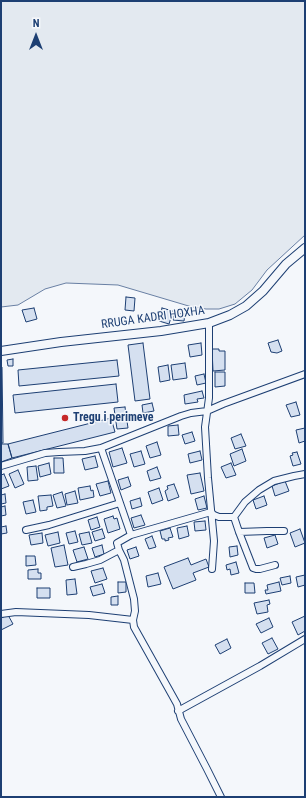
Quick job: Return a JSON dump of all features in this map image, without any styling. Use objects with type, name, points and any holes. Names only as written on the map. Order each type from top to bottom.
[{"type":"main road","name":"RRUGA KADRI HOXHA","points":[[1,351],[168,330],[209,323],[230,315],[246,306],[263,291],[286,264],[305,248]]},
{"type":"street","points":[[209,323],[209,398],[205,427],[214,540],[212,569]]},
{"type":"street","points":[[1,466],[45,453],[85,451],[101,448],[181,416],[207,411],[305,374]]},
{"type":"street","points":[[101,448],[131,535]]},
{"type":"street","points":[[211,512],[219,517],[234,517],[245,502],[259,490],[274,481],[305,474]]},
{"type":"street","points":[[26,530],[49,525],[120,503]]},
{"type":"street","points":[[211,512],[131,535],[117,543],[124,560],[134,599],[134,628],[177,704],[181,719],[221,797]]},
{"type":"street","points":[[234,517],[254,568],[256,570],[275,565]]},
{"type":"street","points":[[239,532],[284,531]]},
{"type":"street","points":[[73,567],[100,560],[119,550]]},
{"type":"street","points":[[1,614],[16,612],[88,615],[133,620]]},
{"type":"street","points":[[178,711],[260,666],[305,639]]},
{"type":"shaded area","points":[[1,1],[305,1],[305,235],[267,270],[252,290],[235,304],[219,309],[192,307],[118,285],[66,283],[45,289],[18,305],[1,307]]},
{"type":"building","points":[[126,297],[135,298],[134,311],[125,310]]},
{"type":"building","points":[[34,308],[37,319],[26,322],[22,310]]},
{"type":"building","points":[[162,308],[173,311],[169,324],[159,321]]},
{"type":"building","points":[[174,313],[185,314],[184,321],[173,320]]},
{"type":"building","points":[[278,340],[282,351],[277,353],[271,352],[268,343]]},
{"type":"building","points":[[143,343],[150,399],[135,401],[128,345]]},
{"type":"building","points":[[201,343],[202,355],[190,357],[188,345]]},
{"type":"building","points":[[212,349],[225,351],[225,370],[213,371]]},
{"type":"building","points":[[13,359],[13,366],[8,366],[7,360]]},
{"type":"building","points":[[117,360],[119,376],[19,386],[18,370]]},
{"type":"building","points":[[185,363],[187,378],[173,380],[171,365]]},
{"type":"building","points":[[168,365],[170,380],[160,382],[158,367]]},
{"type":"building","points":[[2,367],[3,443],[1,443]]},
{"type":"building","points":[[215,372],[225,372],[225,386],[215,387]]},
{"type":"building","points":[[204,374],[206,383],[197,385],[195,376]]},
{"type":"building","points":[[116,384],[118,402],[15,413],[13,395]]},
{"type":"building","points":[[202,391],[204,398],[197,399],[198,402],[185,404],[184,395]]},
{"type":"building","points":[[296,402],[300,415],[291,417],[286,405]]},
{"type":"building","points":[[152,403],[154,411],[143,413],[142,405]]},
{"type":"building","points":[[125,407],[128,428],[117,429],[114,408]]},
{"type":"building","points":[[111,418],[115,432],[12,458],[8,444]]},
{"type":"building","points":[[178,425],[179,435],[168,436],[168,426]]},
{"type":"building","points":[[305,428],[305,441],[299,443],[296,430]]},
{"type":"building","points":[[192,432],[195,441],[185,444],[182,435]]},
{"type":"building","points":[[241,434],[246,446],[235,449],[231,438]]},
{"type":"building","points":[[157,442],[161,455],[150,458],[146,446]]},
{"type":"building","points":[[1,444],[8,444],[12,458],[1,462]]},
{"type":"building","points":[[122,448],[127,463],[113,467],[109,452]]},
{"type":"building","points":[[242,449],[246,461],[234,466],[230,454]]},
{"type":"building","points":[[141,451],[145,464],[134,467],[130,454]]},
{"type":"building","points":[[200,451],[202,460],[190,463],[188,454]]},
{"type":"building","points":[[297,452],[301,464],[293,466],[290,456],[293,455],[292,453]]},
{"type":"building","points":[[95,456],[98,467],[85,470],[82,459]]},
{"type":"building","points":[[54,458],[63,458],[64,473],[54,473]]},
{"type":"building","points":[[49,463],[51,474],[40,477],[38,466]]},
{"type":"building","points":[[231,463],[236,475],[226,478],[221,467]]},
{"type":"building","points":[[36,466],[38,480],[28,481],[27,467]]},
{"type":"building","points":[[157,467],[161,478],[150,481],[147,471]]},
{"type":"building","points":[[18,470],[24,484],[15,488],[9,474]]},
{"type":"building","points":[[200,473],[204,491],[191,494],[187,475]]},
{"type":"building","points":[[4,474],[9,486],[1,489],[1,475]]},
{"type":"building","points":[[128,477],[131,486],[121,490],[118,480]]},
{"type":"building","points":[[108,481],[111,493],[100,496],[96,484]]},
{"type":"building","points":[[285,481],[289,491],[275,496],[272,486]]},
{"type":"building","points":[[174,484],[179,497],[168,501],[165,491],[168,489],[167,486]]},
{"type":"building","points":[[90,486],[91,491],[93,490],[94,497],[80,500],[78,488]]},
{"type":"building","points":[[159,488],[163,500],[152,504],[148,492]]},
{"type":"building","points":[[75,491],[78,503],[67,505],[65,494]]},
{"type":"building","points":[[62,492],[66,506],[57,508],[53,495]]},
{"type":"building","points":[[5,494],[6,503],[1,504],[1,495]]},
{"type":"building","points":[[51,495],[53,506],[47,507],[47,510],[40,511],[38,496]]},
{"type":"building","points":[[204,496],[207,508],[198,510],[195,499]]},
{"type":"building","points":[[264,496],[267,505],[256,509],[253,500]]},
{"type":"building","points":[[140,498],[142,506],[132,509],[130,501]]},
{"type":"building","points":[[33,500],[36,512],[26,514],[23,502]]},
{"type":"building","points":[[5,506],[6,515],[1,516],[1,507]]},
{"type":"building","points":[[141,515],[145,525],[134,528],[131,518]]},
{"type":"building","points":[[113,516],[114,519],[117,518],[120,529],[108,533],[104,519]]},
{"type":"building","points":[[97,517],[100,527],[91,530],[88,520]]},
{"type":"building","points":[[205,521],[206,530],[195,531],[194,522]]},
{"type":"building","points":[[6,526],[7,533],[1,534],[1,527]]},
{"type":"building","points":[[187,526],[189,536],[179,539],[177,528]]},
{"type":"building","points":[[170,528],[173,537],[168,538],[169,540],[165,541],[165,539],[162,539],[160,531]]},
{"type":"building","points":[[102,529],[105,538],[95,541],[92,532]]},
{"type":"building","points":[[300,529],[305,543],[295,547],[290,533]]},
{"type":"building","points":[[75,531],[78,542],[69,544],[66,533]]},
{"type":"building","points":[[58,532],[60,543],[48,546],[45,535]]},
{"type":"building","points":[[89,532],[92,543],[82,545],[79,534]]},
{"type":"building","points":[[42,533],[43,543],[31,545],[29,535]]},
{"type":"building","points":[[275,535],[278,544],[267,548],[264,538]]},
{"type":"building","points":[[152,536],[156,547],[149,549],[145,539]]},
{"type":"building","points":[[64,545],[68,565],[55,567],[51,548]]},
{"type":"building","points":[[102,545],[104,554],[95,557],[92,548]]},
{"type":"building","points":[[237,546],[238,555],[230,557],[229,547]]},
{"type":"building","points":[[84,547],[88,559],[77,562],[73,550]]},
{"type":"building","points":[[136,547],[139,556],[130,559],[127,550]]},
{"type":"building","points":[[26,556],[35,556],[36,565],[26,566]]},
{"type":"building","points":[[188,558],[191,565],[206,559],[209,567],[193,573],[196,580],[173,589],[164,567]]},
{"type":"building","points":[[236,562],[239,573],[231,575],[230,569],[227,570],[226,565]]},
{"type":"building","points":[[103,568],[107,579],[95,583],[91,571]]},
{"type":"building","points":[[38,569],[38,573],[41,573],[41,579],[28,579],[28,570]]},
{"type":"building","points":[[158,573],[161,584],[148,587],[146,576]]},
{"type":"building","points":[[305,575],[305,585],[298,587],[296,577]]},
{"type":"building","points":[[290,576],[291,583],[282,585],[280,578]]},
{"type":"building","points":[[75,579],[77,594],[67,595],[66,580]]},
{"type":"building","points":[[118,582],[126,582],[126,592],[118,593]]},
{"type":"building","points":[[279,582],[281,591],[266,594],[265,590],[268,590],[267,585]]},
{"type":"building","points":[[245,583],[254,583],[255,593],[245,593]]},
{"type":"building","points":[[102,584],[105,593],[93,596],[90,587]]},
{"type":"building","points":[[37,588],[50,588],[50,598],[37,598]]},
{"type":"building","points":[[118,596],[118,605],[111,605],[111,597]]},
{"type":"building","points":[[269,600],[270,604],[267,605],[268,612],[257,614],[254,603]]},
{"type":"building","points":[[8,615],[13,624],[1,630],[1,618]]},
{"type":"building","points":[[305,616],[305,631],[298,635],[292,622]]},
{"type":"building","points":[[269,618],[273,627],[261,633],[256,624]]},
{"type":"building","points":[[272,638],[278,649],[268,654],[262,643]]},
{"type":"building","points":[[227,639],[231,648],[220,654],[215,645]]},
{"type":"place","name":"Tregu i perimeve","points":[[65,418]]}]
